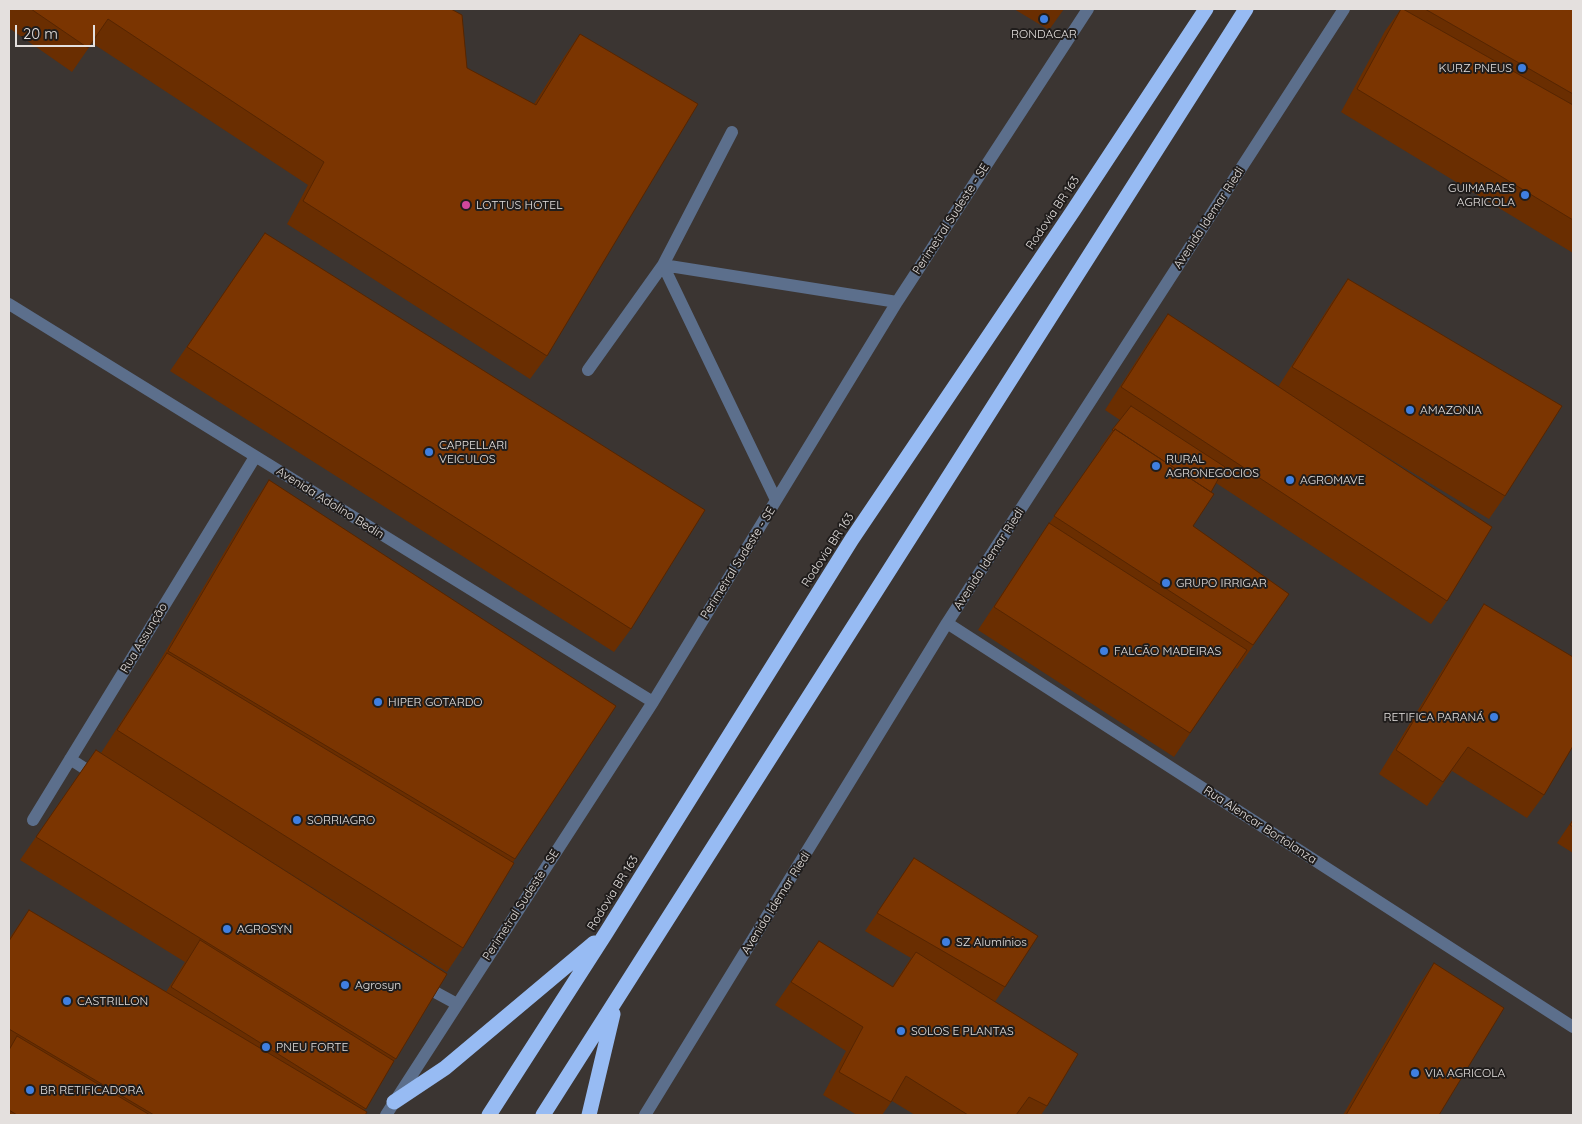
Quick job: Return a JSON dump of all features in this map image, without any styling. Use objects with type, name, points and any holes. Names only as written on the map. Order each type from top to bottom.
[{"type":"highway","name":"Rodovia BR 163","points":[[489,1115],[606,933],[852,538],[1078,203],[1206,9]]},
{"type":"highway","points":[[543,1115],[1246,9]]},
{"type":"highway","points":[[390,1109],[445,1068],[606,933]]},
{"type":"highway","points":[[589,1115],[615,1003]]},
{"type":"street","name":"Perimetral Sudeste - SE","points":[[390,1109],[652,702],[897,302],[1088,9]]},
{"type":"street","name":"Avenida Idemar Riedi","points":[[645,1115],[948,623],[1344,9]]},
{"type":"street","points":[[588,370],[663,265],[732,132]]},
{"type":"street","points":[[663,265],[897,302]]},
{"type":"street","points":[[663,265],[776,500]]},
{"type":"street","name":"Avenida Adolino Bedin","points":[[9,304],[652,702]]},
{"type":"street","name":"Rua Assunção","points":[[33,820],[255,456]]},
{"type":"street","name":"Rua Alencar Bortolanza","points":[[948,623],[1573,1027]]},
{"type":"street","points":[[70,760],[108,783]]},
{"type":"street","points":[[408,976],[457,1004]]},
{"type":"building","name":"LOTTUS HOTEL","points":[[31,9],[451,9],[462,15],[467,68],[536,105],[580,34],[698,104],[547,356],[303,201],[324,162],[108,19],[88,48]]},
{"type":"building","name":"GUIMARAES AGRICOLA","points":[[1401,9],[1573,105],[1573,220],[1357,89]]},
{"type":"building","points":[[1425,9],[1573,9],[1573,94]]},
{"type":"building","name":"CAPPELLARI VEICULOS","points":[[265,233],[705,510],[631,629],[187,347]]},
{"type":"building","name":"AMAZONIA","points":[[1348,279],[1562,406],[1505,496],[1292,367]]},
{"type":"building","name":"AGROMAVE","points":[[1168,314],[1492,527],[1447,601],[1121,387]]},
{"type":"building","points":[[1131,406],[1225,467],[1211,492],[1115,429],[1114,431],[1112,430]]},
{"type":"building","name":"GRUPO IRRIGAR","points":[[1115,429],[1214,494],[1193,526],[1289,594],[1253,645],[1054,516]]},
{"type":"building","name":"HIPER GOTARDO","points":[[269,480],[616,706],[515,859],[168,651]]},
{"type":"building","name":"FALCÃO MADEIRAS","points":[[1049,523],[1247,650],[1190,733],[994,607]]},
{"type":"building","name":"RETIFICA PARANÁ","points":[[1484,604],[1573,657],[1573,746],[1544,795],[1468,747],[1443,782],[1396,750]]},
{"type":"building","name":"SORRIAGRO","points":[[167,653],[514,863],[463,948],[117,730]]},
{"type":"building","name":"AGROSYN","points":[[96,750],[447,974],[396,1059],[36,837]]},
{"type":"building","name":"SZ Alumínios","points":[[914,858],[1038,936],[1005,987],[877,913]]},
{"type":"building","name":"CASTRILLON","points":[[29,910],[367,1112],[365,1115],[154,1115],[9,1029],[9,941]]},
{"type":"building","points":[[200,940],[394,1061],[366,1109],[171,987]]},
{"type":"building","name":"SOLOS E PLANTAS","points":[[819,941],[893,987],[916,952],[1078,1054],[1047,1106],[1029,1097],[1016,1115],[968,1115],[906,1076],[891,1102],[839,1072],[863,1027],[791,982]]},
{"type":"building","name":"VIA AGRICOLA","points":[[1434,963],[1504,1008],[1439,1115],[1346,1115]]},
{"type":"building","points":[[17,1036],[150,1115],[17,1115],[9,1110],[9,1050]]},
{"type":"place","name":"RONDACAR","points":[[1044,19]]},
{"type":"place","name":"KURZ PNEUS","points":[[1522,68]]},
{"type":"place","name":"GUIMARAES AGRICOLA","points":[[1525,195]]},
{"type":"place","name":"LOTTUS HOTEL","points":[[466,205]]},
{"type":"place","name":"AMAZONIA","points":[[1410,410]]},
{"type":"place","name":"CAPPELLARI VEICULOS","points":[[429,452]]},
{"type":"place","name":"RURAL AGRONEGOCIOS","points":[[1156,466]]},
{"type":"place","name":"AGROMAVE","points":[[1290,480]]},
{"type":"place","name":"GRUPO IRRIGAR","points":[[1166,583]]},
{"type":"place","name":"FALCÃO MADEIRAS","points":[[1104,651]]},
{"type":"place","name":"HIPER GOTARDO","points":[[378,702]]},
{"type":"place","name":"RETIFICA PARANÁ","points":[[1494,717]]},
{"type":"place","name":"SORRIAGRO","points":[[297,820]]},
{"type":"place","name":"AGROSYN","points":[[227,929]]},
{"type":"place","name":"SZ Alumínios","points":[[946,942]]},
{"type":"place","name":"Agrosyn","points":[[345,985]]},
{"type":"place","name":"CASTRILLON","points":[[67,1001]]},
{"type":"place","name":"SOLOS E PLANTAS","points":[[901,1031]]},
{"type":"place","name":"PNEU FORTE","points":[[266,1047]]},
{"type":"place","name":"VIA AGRICOLA","points":[[1415,1073]]},
{"type":"place","name":"BR RETIFICADORA","points":[[30,1090]]}]
